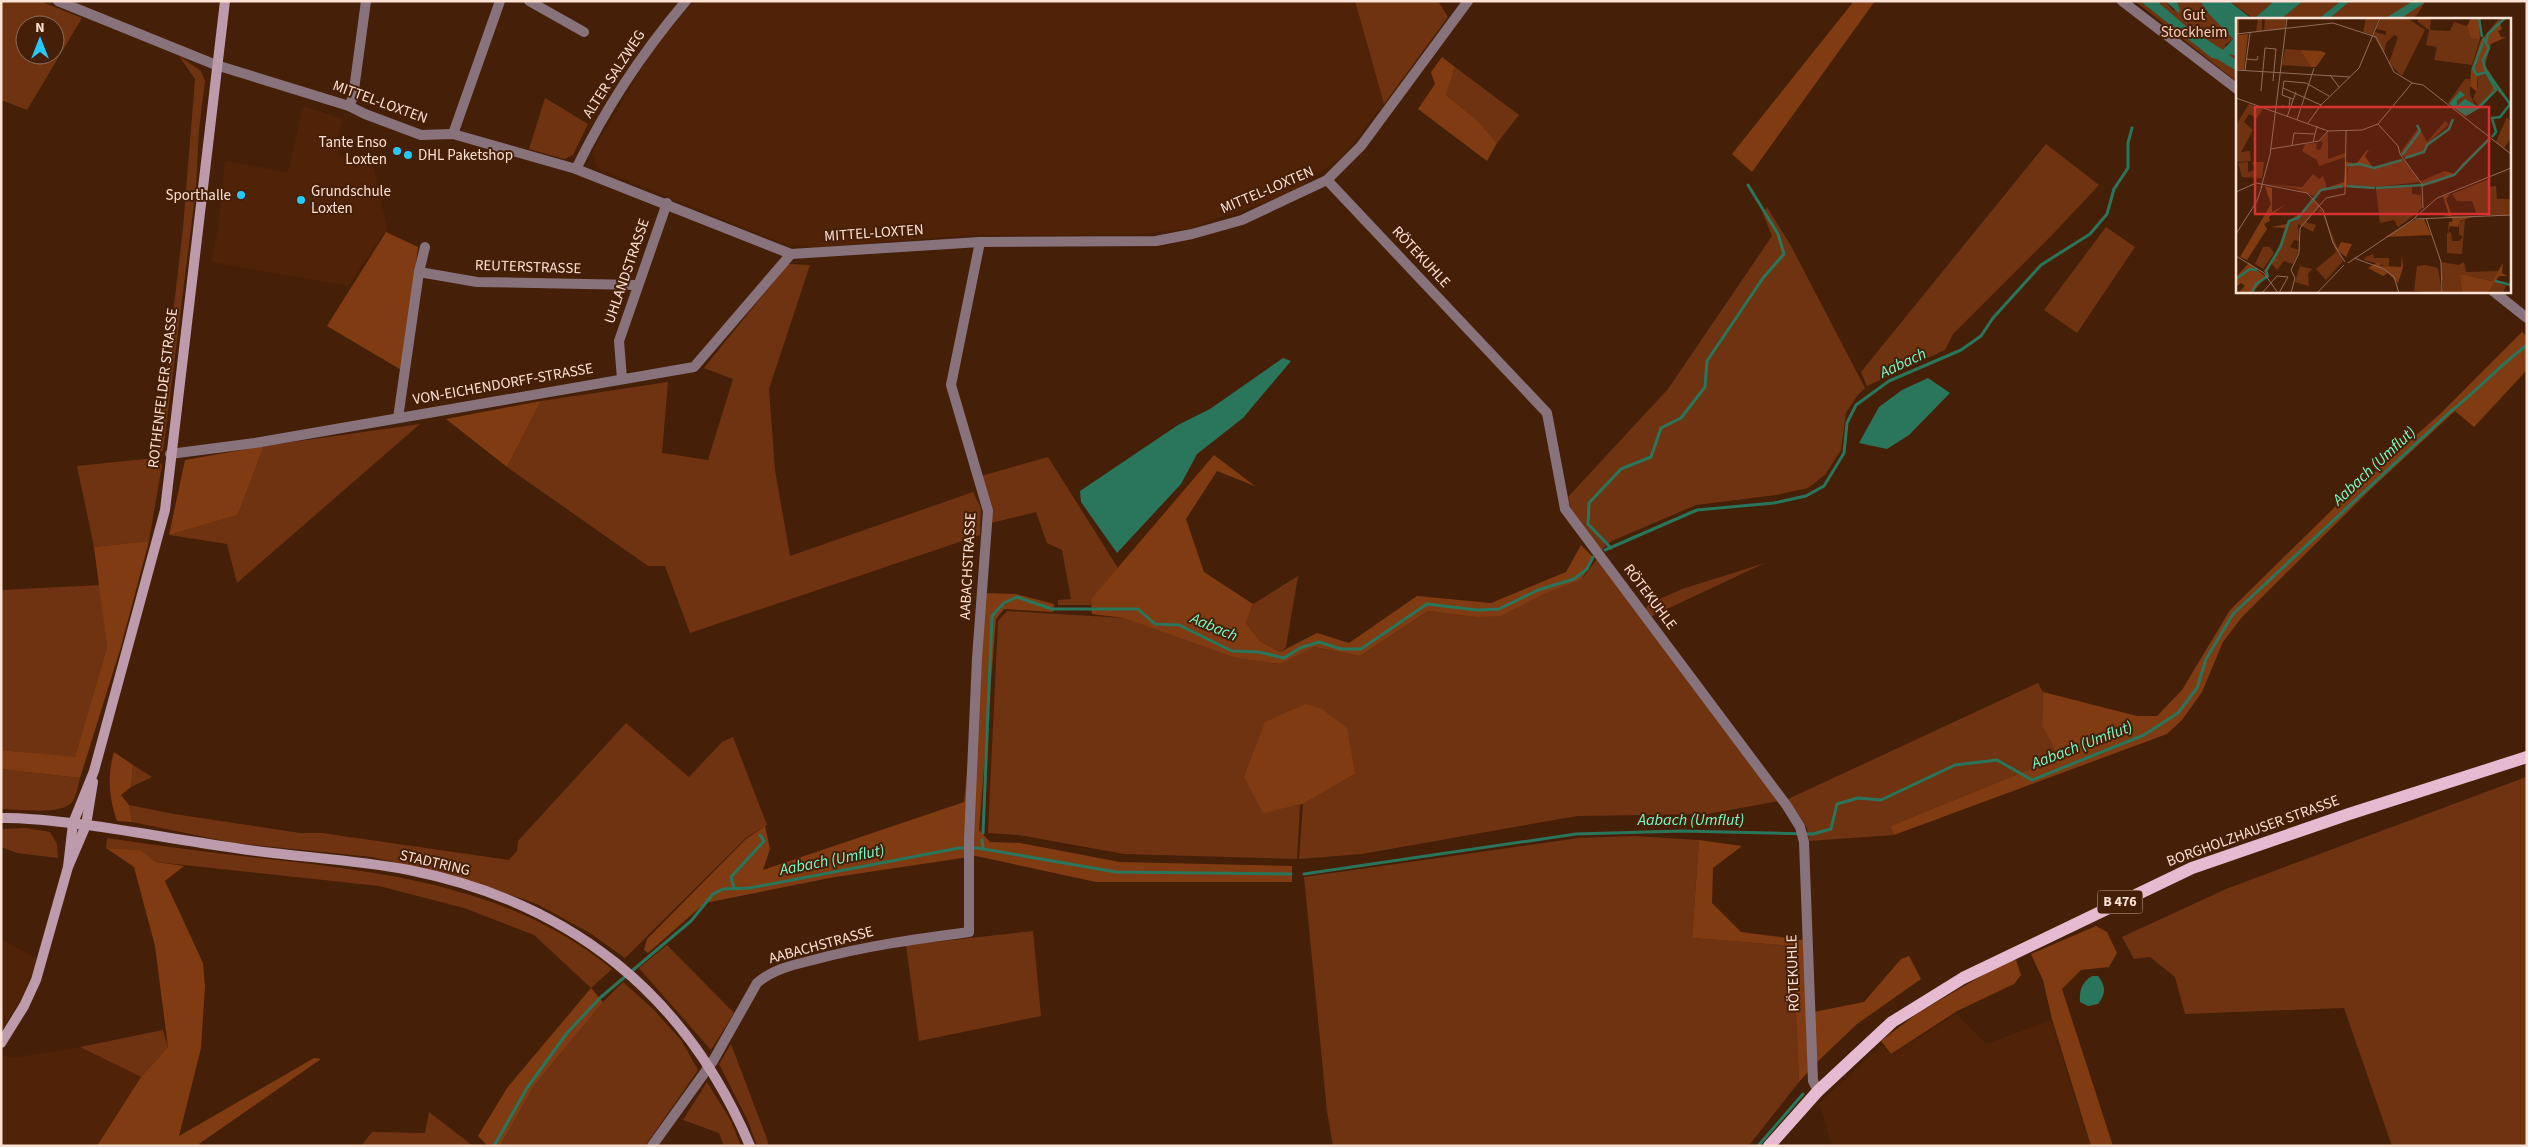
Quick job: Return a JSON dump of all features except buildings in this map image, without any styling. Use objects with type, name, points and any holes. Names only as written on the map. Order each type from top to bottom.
[{"type":"main road","name":"BORGHOLZHAUSER STRASSE","points":[[1768,1146],[1818,1091],[1892,1022],[1963,978],[2192,868],[2349,814],[2527,757]]},
{"type":"street","name":"MITTEL-LOXTEN","points":[[58,1],[216,65],[349,106],[421,135],[452,134],[576,170],[667,203],[791,254],[980,242],[1156,241],[1192,234],[1242,220],[1327,180],[1361,146],[1468,1]]},
{"type":"street","name":"ROTHENFELDER STRASSE","points":[[1,1043],[24,1006],[36,980],[68,867],[86,825],[94,772],[162,518],[225,1]]},
{"type":"street","points":[[349,106],[353,97],[366,1]]},
{"type":"street","points":[[452,134],[500,1]]},
{"type":"street","points":[[529,1],[584,32]]},
{"type":"street","name":"ALTER SALZWEG","points":[[576,170],[613,99],[651,43],[686,1]]},
{"type":"street","points":[[2122,1],[2236,88]]},
{"type":"street","name":"RÖTEKUHLE","points":[[1327,180],[1547,413],[1565,509],[1800,827],[1804,842],[1813,1081],[1818,1091]]},
{"type":"street","name":"UHLANDSTRASSE","points":[[622,380],[619,341],[667,203]]},
{"type":"street","name":"AABACHSTRASSE","points":[[652,1146],[713,1061],[757,982],[768,974],[834,955],[891,943],[969,932],[968,854],[977,658],[988,511],[951,385],[980,242]]},
{"type":"street","points":[[398,418],[419,272],[425,247]]},
{"type":"street","name":"VON-EICHENDORFF-STRASSE","points":[[170,454],[255,443],[694,367],[791,254]]},
{"type":"street","name":"REUTERSTRASSE","points":[[419,272],[477,282],[637,286]]},
{"type":"street","points":[[2494,292],[2527,318]]},
{"type":"street","name":"ROTHENFELDER STRASSE","points":[[68,867],[73,823],[94,772]]},
{"type":"street","name":"STADTRING","points":[[1,818],[44,819],[271,853],[408,870],[453,880],[534,910],[565,926],[610,957],[669,1012],[699,1051],[720,1084],[750,1146]]},
{"type":"shaded area","points":[[695,1],[1355,1],[1384,104],[1344,155],[1293,192],[1188,229],[1133,235],[972,235],[818,247],[787,245],[598,169],[592,152],[657,43]]},
{"type":"shaded area","points":[[1854,1],[1875,1],[1752,172],[1732,154]]},
{"type":"shaded area","points":[[2140,1],[2160,1],[2160,4],[2187,27],[2223,50],[2233,39],[2209,14],[2200,1],[2229,1],[2251,18],[2236,18],[2236,56],[2228,54],[2236,60],[2236,70],[2212,58]]},
{"type":"shaded area","points":[[2165,1],[2177,1],[2179,13]]},
{"type":"shaded area","points":[[2274,1],[2303,1],[2282,18],[2255,18]]},
{"type":"shaded area","points":[[2341,1],[2350,1],[2330,18],[2319,18]]},
{"type":"shaded area","points":[[2408,1],[2424,3],[2402,18],[2386,18],[2410,3]]},
{"type":"shaded area","points":[[1442,57],[1455,67],[1446,95],[1478,121],[1497,143],[1487,161],[1418,109],[1435,84],[1431,72]]},
{"type":"shaded area","name":"Grundschule Loxten","points":[[303,106],[343,119],[337,137],[339,155],[374,168],[387,229],[348,286],[211,262],[218,228],[225,161],[288,172]]},
{"type":"shaded area","points":[[386,232],[418,247],[403,371],[327,326]]},
{"type":"shaded area","points":[[2522,332],[2527,336],[2527,370],[2474,427],[2455,411],[2373,487],[2242,617],[2223,642],[2202,692],[2182,720],[2167,734],[1894,835],[1890,826],[2028,770],[2056,752],[2042,726],[2043,692],[2137,716],[2157,716],[2182,690],[2230,610],[2336,506],[2440,414]]},
{"type":"shaded area","points":[[1283,358],[1291,361],[1243,418],[1197,454],[1181,484],[1117,553],[1081,502],[1080,491],[1178,425],[1210,409]]},
{"type":"shaded area","points":[[1928,378],[1950,393],[1909,435],[1887,449],[1859,443],[1879,407],[1902,390]]},
{"type":"shaded area","points":[[541,401],[507,467],[446,419]]},
{"type":"shaded area","points":[[264,446],[238,515],[169,535],[185,460]]},
{"type":"shaded area","points":[[1214,455],[1255,486],[1217,471],[1186,519],[1204,572],[1253,604],[1246,623],[1260,641],[1280,652],[1317,633],[1349,643],[1417,596],[1491,603],[1566,572],[1581,545],[1594,558],[1581,580],[1543,594],[1501,616],[1476,617],[1428,611],[1360,656],[1314,647],[1280,664],[1235,658],[1124,618],[1092,614],[1091,599]]},
{"type":"shaded area","points":[[149,541],[120,650],[80,778],[1,769],[1,750],[75,757],[107,647],[94,547]]},
{"type":"shaded area","points":[[985,593],[1016,594],[1054,604],[1053,612],[1004,609],[996,619],[979,830],[990,842],[1020,843],[1120,862],[1292,866],[1292,882],[1096,882],[976,856],[835,877],[705,903],[648,953],[644,950],[647,939],[746,839],[765,826],[770,849],[763,870],[964,802]]},
{"type":"shaded area","points":[[1306,704],[1322,709],[1347,728],[1355,774],[1303,804],[1263,813],[1244,777],[1265,722]]},
{"type":"shaded area","points":[[114,752],[133,765],[131,787],[121,795],[129,805],[132,822],[117,821],[114,812],[110,778]]},
{"type":"shaded area","points":[[1699,840],[1742,846],[1713,868],[1712,903],[1741,932],[1803,940],[1808,1072],[1799,1082],[1793,946],[1692,938]]},
{"type":"shaded area","points":[[106,848],[141,850],[156,862],[184,866],[165,881],[203,963],[205,986],[201,1048],[179,1136],[314,1058],[321,1059],[196,1146],[97,1146],[141,1077],[168,1047],[155,946],[134,867]]},
{"type":"shaded area","points":[[2096,926],[2107,932],[2117,953],[2109,967],[2081,970],[2062,989],[2113,1146],[2091,1146],[2052,1019],[2043,980],[2031,954]]},
{"type":"shaded area","points":[[1,939],[38,959],[22,998],[1,1033]]},
{"type":"shaded area","points":[[1909,956],[1921,979],[1857,1024],[1815,1064],[1814,1012],[1864,1002],[1901,959]]},
{"type":"shaded area","points":[[2016,960],[2021,975],[2014,984],[1957,1011],[1891,1054],[1881,1041],[1918,1013],[2007,961]]},
{"type":"shaded area","points":[[2092,976],[2098,976],[2101,980],[2104,993],[2098,1004],[2088,1006],[2080,1002],[2080,994],[2084,984]]},
{"type":"shaded area","points":[[591,988],[603,1002],[534,1086],[500,1146],[488,1146],[478,1136],[507,1088]]},
{"type":"shaded area","points":[[1956,1014],[1986,1044],[2051,1020],[2090,1146],[1832,1146],[1819,1103],[1881,1046],[1892,1055]]},
{"type":"shaded area","points":[[80,1047],[141,1077],[97,1146],[1,1146],[1,1054],[12,1058]]},
{"type":"green space","points":[[1,1],[40,1],[82,18],[65,46],[65,15],[15,15],[15,65],[54,65],[27,110],[1,100]]},
{"type":"green space","points":[[1355,1],[1438,1],[1448,17],[1384,104]]},
{"type":"green space","name":"Gut Stockheim","points":[[2135,1],[2140,1],[2163,19],[2160,1],[2165,1],[2173,10],[2180,10],[2177,1],[2200,1],[2209,14],[2233,39],[2225,45],[2229,54],[2236,56],[2236,81]]},
{"type":"green space","name":"Gut Stockheim","points":[[2229,1],[2274,1],[2255,18]]},
{"type":"green space","points":[[2303,1],[2341,1],[2319,18],[2282,18]]},
{"type":"green space","points":[[2350,1],[2425,2],[2417,15],[2412,18],[2330,18]]},
{"type":"green space","points":[[179,56],[201,71],[205,81],[199,130],[196,188],[163,451],[157,452],[183,228],[195,79]]},
{"type":"green space","points":[[1455,67],[1519,115],[1497,143],[1478,121],[1446,95]]},
{"type":"green space","points":[[545,98],[588,124],[573,155],[564,159],[529,149]]},
{"type":"green space","points":[[2046,144],[2099,185],[1953,334],[1945,350],[1867,386],[1861,372]]},
{"type":"green space","points":[[1767,207],[1791,246],[1865,388],[1857,396],[1846,413],[1841,450],[1825,475],[1808,488],[1776,495],[1696,505],[1612,541],[1601,550],[1571,509],[1568,497],[1668,389],[1772,236],[1763,214]]},
{"type":"green space","points":[[2106,227],[2135,247],[2077,333],[2044,310]]},
{"type":"green space","points":[[788,264],[810,265],[769,389],[775,470],[790,556],[973,492],[981,508],[980,535],[690,633],[665,566],[648,566],[507,467],[541,401],[668,382],[662,453],[708,460],[733,379],[704,368]]},
{"type":"green space","points":[[420,424],[237,583],[227,544],[169,535],[238,515],[264,446]]},
{"type":"green space","points":[[1048,457],[1118,568],[1091,599],[1091,605],[1058,605],[1058,600],[1071,599],[1062,550],[1047,543],[1036,512],[991,523],[981,476]]},
{"type":"green space","points":[[155,458],[162,465],[149,541],[94,547],[77,466]]},
{"type":"green space","points":[[1597,559],[1779,801],[1708,814],[1577,816],[1362,854],[1299,859],[1303,804],[1355,774],[1263,812],[1300,805],[1297,859],[1124,854],[1019,835],[988,833],[998,621],[1007,611],[1125,618],[1235,658],[1280,664],[1313,647],[1360,656],[1428,611],[1476,617],[1581,580]]},
{"type":"green space","points":[[1765,563],[1650,617],[1646,608],[1649,604],[1682,589]]},
{"type":"green space","points":[[1298,576],[1286,647],[1280,652],[1260,641],[1246,623],[1253,604]]},
{"type":"green space","points":[[100,585],[107,647],[75,758],[1,750],[1,590]]},
{"type":"green space","points":[[2038,683],[2043,692],[2042,726],[2056,752],[2028,770],[1890,826],[1894,835],[1809,841],[1807,828],[1788,799]]},
{"type":"green space","points":[[626,723],[689,777],[722,742],[733,737],[767,825],[747,837],[625,958],[590,933],[537,904],[458,877],[372,857],[234,843],[132,822],[129,805],[174,814],[300,833],[322,833],[509,860],[517,851],[518,841]]},
{"type":"green space","points":[[133,765],[152,777],[131,787]]},
{"type":"green space","points":[[1,769],[80,778],[74,799],[68,806],[50,810],[1,809]]},
{"type":"green space","points":[[2526,777],[2527,1146],[2392,1146],[2344,1008],[2185,1014],[2175,977],[2150,957],[2134,959],[2122,937],[2226,889]]},
{"type":"green space","points":[[26,828],[50,832],[57,844],[58,858],[17,853],[1,847],[1,829]]},
{"type":"green space","points":[[1634,836],[1699,840],[1692,938],[1793,946],[1799,1082],[1750,1144],[1748,1146],[1333,1146],[1327,1111],[1304,877],[1579,838]]},
{"type":"green space","points":[[107,838],[314,864],[405,879],[449,889],[492,902],[534,920],[574,942],[612,969],[591,988],[534,935],[464,908],[379,886],[156,862],[141,850],[106,848]]},
{"type":"green space","points":[[1033,931],[1041,1016],[919,1041],[906,945]]},
{"type":"green space","points":[[667,945],[734,1013],[711,1050],[639,968]]},
{"type":"green space","points":[[623,982],[653,1009],[681,1040],[698,1070],[645,1146],[500,1146],[534,1086],[603,1002]]},
{"type":"green space","points":[[163,1030],[168,1047],[141,1077],[80,1047]]},
{"type":"green space","points":[[731,1044],[769,1146],[757,1146],[748,1121],[719,1064]]},
{"type":"green space","points":[[707,1082],[731,1121],[741,1146],[724,1146],[719,1133],[683,1120]]},
{"type":"green space","points":[[429,1112],[473,1146],[361,1146],[372,1132],[425,1133]]},
{"type":"waterway","name":"Aabach","points":[[1605,550],[1697,510],[1774,503],[1806,496],[1824,486],[1844,453],[1847,423],[1856,405],[1889,381],[1961,350],[1981,336],[1993,318],[2041,265],[2090,234],[2107,214],[2114,189],[2128,168],[2128,143],[2132,128]]},
{"type":"waterway","points":[[1611,548],[1588,524],[1589,503],[1621,469],[1651,457],[1661,428],[1681,418],[1705,387],[1707,361],[1763,278],[1784,254],[1778,234],[1748,185]]},
{"type":"waterway","name":"Aabach (Umflut)","points":[[1304,874],[1576,834],[1682,831],[1813,834],[1831,829],[1837,804],[1858,798],[1881,800],[1955,765],[1997,760],[2032,780],[2144,735],[2178,713],[2197,688],[2206,659],[2233,614],[2451,411],[2527,345]]},
{"type":"waterway","name":"Aabach","points":[[983,833],[992,616],[1004,603],[1017,597],[1052,609],[1138,609],[1155,624],[1179,625],[1232,651],[1259,652],[1284,658],[1300,648],[1319,642],[1341,649],[1361,649],[1427,604],[1477,610],[1499,609],[1538,590],[1574,579],[1587,569],[1593,557]]},
{"type":"waterway","points":[[734,888],[731,877],[764,841],[760,835]]},
{"type":"waterway","name":"Aabach","points":[[982,840],[983,849]]},
{"type":"waterway","name":"Aabach (Umflut)","points":[[494,1146],[527,1088],[567,1033],[601,997],[691,921],[713,894],[723,889],[750,888],[959,848],[978,848],[1116,872],[1291,874]]},
{"type":"waterway","points":[[1758,1146],[1803,1094]]},
{"type":"place","name":"Tante Enso Loxten","points":[[397,151]]},
{"type":"place","name":"DHL Paketshop","points":[[408,155]]},
{"type":"place","name":"Sporthalle","points":[[241,195]]},
{"type":"place","name":"Grundschule Loxten","points":[[301,200]]}]
